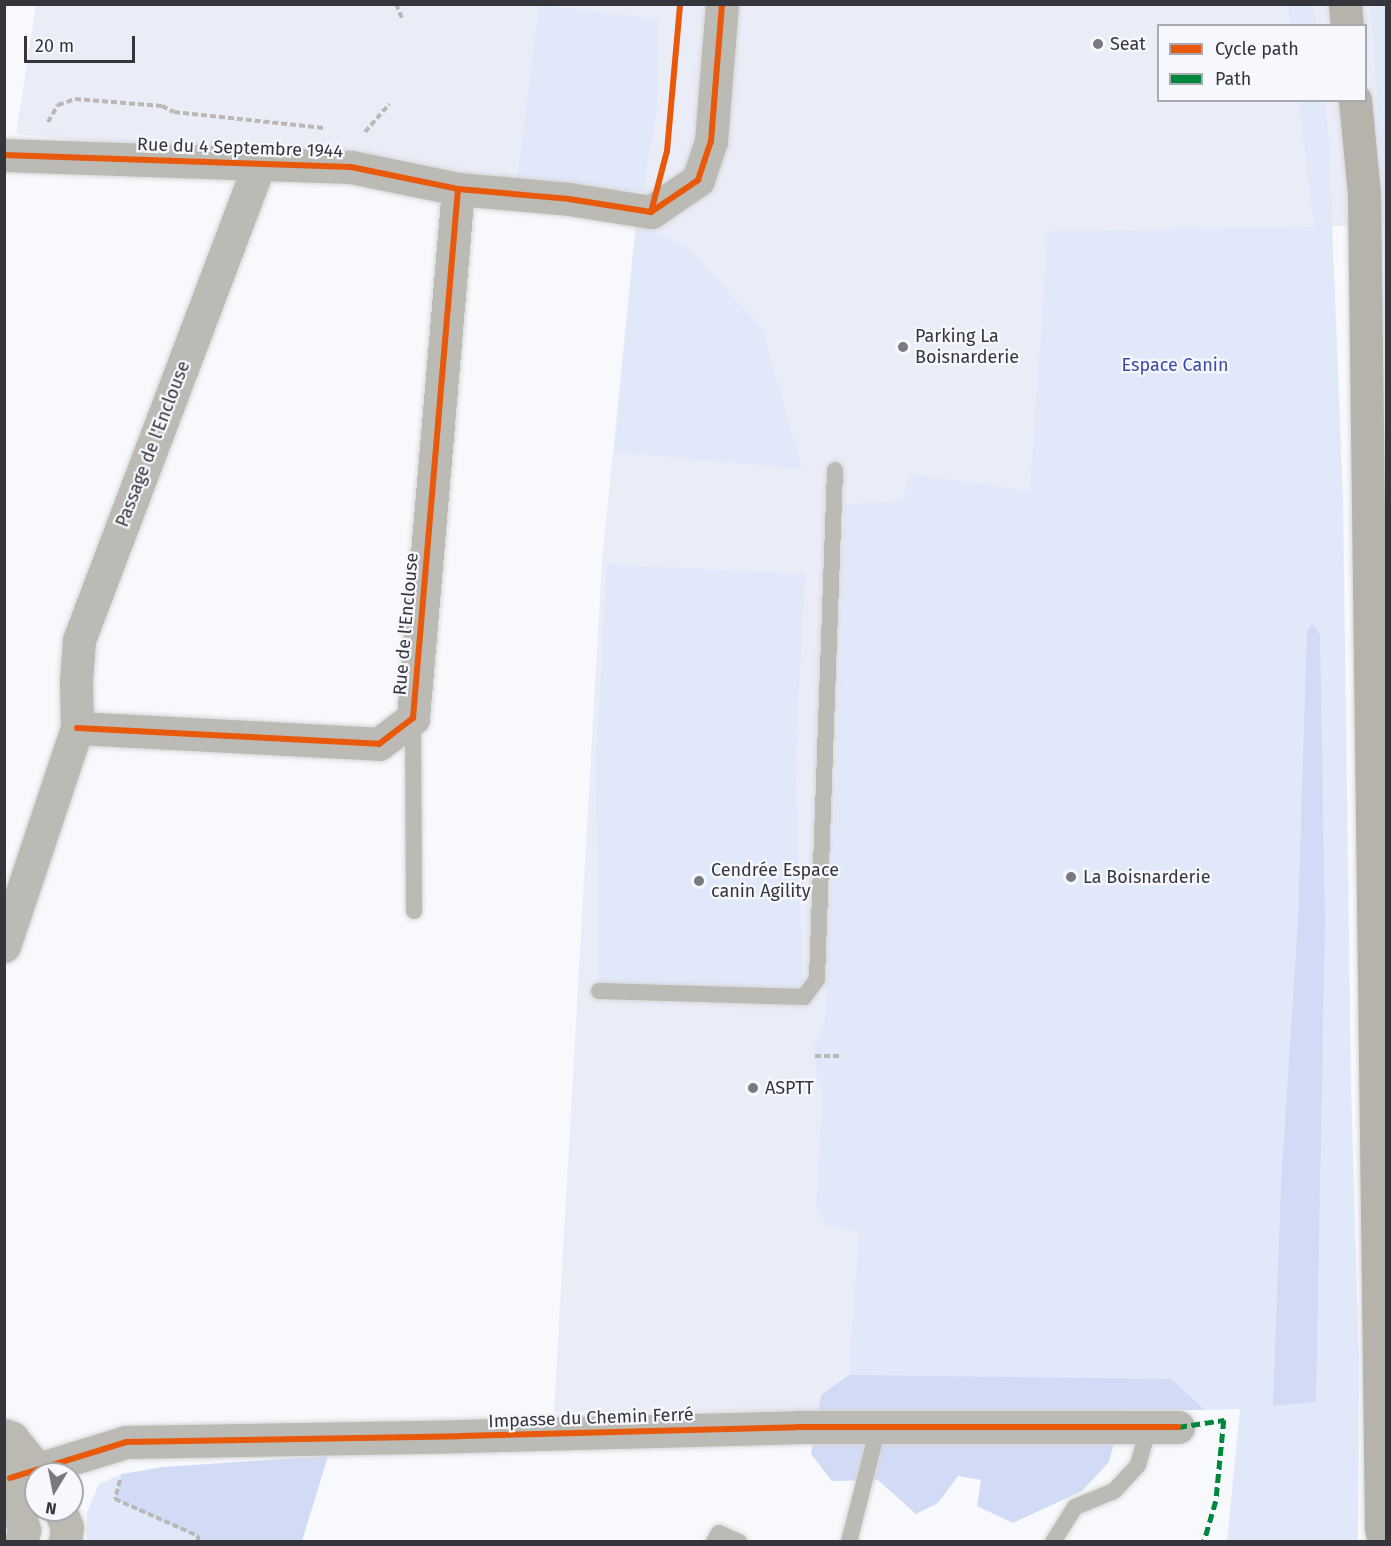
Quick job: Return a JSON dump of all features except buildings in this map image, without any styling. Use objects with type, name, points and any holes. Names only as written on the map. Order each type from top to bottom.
[{"type":"main road","points":[[1345,4],[1347,24]]},
{"type":"main road","points":[[1355,102],[1364,193],[1384,1542]]},
{"type":"street","name":"Rue du 4 Septembre 1944","points":[[20,156],[351,167],[458,189],[569,199],[651,212],[698,180],[711,141],[722,4]]},
{"type":"street","name":"Passage de l'Enclouse","points":[[77,728],[76,681],[79,640],[259,165]]},
{"type":"street","name":"Rue de l'Enclouse","points":[[77,728],[379,744],[413,718],[458,189]]},
{"type":"street","points":[[4,946],[77,728]]},
{"type":"street","name":"Impasse du Chemin Ferré","points":[[23,1473],[126,1442],[878,1426],[1164,1427]]},
{"type":"street","points":[[4,1435],[12,1438],[23,1473],[24,1530],[21,1542]]},
{"type":"street","points":[[65,1542],[68,1527],[66,1522]]},
{"type":"lane","points":[[599,992],[804,997],[817,979],[835,470]]},
{"type":"lane","points":[[413,718],[414,911]]},
{"type":"lane","points":[[849,1542],[878,1426]]},
{"type":"lane","points":[[1053,1542],[1075,1507],[1114,1491],[1138,1466],[1164,1427]]},
{"type":"lane","points":[[714,1542],[719,1533],[739,1542]]},
{"type":"path","points":[[396,4],[402,18]]},
{"type":"path","points":[[20,156],[39,136],[58,105],[75,99],[162,106],[174,112],[333,129]]},
{"type":"path","points":[[355,131],[367,132],[389,104]]},
{"type":"path","points":[[815,1056],[839,1056]]},
{"type":"shaded area","points":[[36,5],[1386,5],[1386,224],[1315,227],[1312,624],[1316,1402],[1205,1410],[554,1412],[602,561],[636,223],[643,192],[16,134]]},
{"type":"shaded area","points":[[1312,624],[1320,635],[1325,922],[1316,1402],[1273,1406],[1281,1183],[1298,919],[1307,631]]},
{"type":"shaded area","points":[[849,1375],[1171,1379],[1205,1410],[1123,1410],[1109,1462],[1082,1491],[1013,1523],[977,1506],[981,1480],[958,1476],[938,1503],[916,1514],[878,1480],[832,1481],[811,1454],[821,1395]]},
{"type":"shaded area","points":[[328,1456],[302,1541],[205,1541],[115,1499],[122,1474],[163,1467]]},
{"type":"green space","points":[[539,5],[658,19],[657,109],[643,192],[517,180]]},
{"type":"green space","points":[[1288,5],[1313,5],[1316,24],[1290,24]]},
{"type":"green space","points":[[1371,5],[1386,5],[1386,427],[1383,196]]},
{"type":"green space","name":"Espace Canin","points":[[1299,102],[1325,102],[1329,141],[1343,498],[1351,1083],[1359,1366],[1358,1541],[1227,1541],[1240,1409],[1205,1410],[849,1375],[859,1231],[827,1226],[816,1207],[823,1092],[816,1074],[815,1041],[825,1022],[836,792],[845,504],[903,501],[909,474],[1030,491],[1048,231],[1314,227]],"holes":[[[1298,877],[1315,1402],[1274,1406],[1281,1183],[1298,919]]]},
{"type":"green space","points":[[636,223],[686,246],[762,328],[802,469],[614,452]]},
{"type":"green space","points":[[607,564],[805,574],[795,770],[804,997],[599,991],[596,760]]},
{"type":"green space","points":[[122,1474],[246,1541],[87,1542],[87,1512],[99,1484]]},
{"type":"marked path","points":[[1178,1427],[1224,1420],[1216,1501],[1204,1542]]},
{"type":"cycle path","points":[[651,212],[667,151],[680,4]]},
{"type":"cycle path","points":[[651,212],[698,180],[711,141],[722,4]]},
{"type":"cycle path","points":[[4,155],[351,167],[458,189],[569,199],[651,212]]},
{"type":"cycle path","points":[[77,728],[379,744],[413,718],[458,189]]},
{"type":"cycle path","points":[[10,1478],[126,1442],[797,1427],[1178,1427]]},
{"type":"place","name":"Seat","points":[[1098,44]]},
{"type":"place","name":"Parking La Boisnarderie","points":[[903,347]]},
{"type":"place","name":"La Boisnarderie","points":[[1071,877]]},
{"type":"place","name":"Cendrée Espace canin Agility","points":[[699,881]]},
{"type":"place","name":"ASPTT","points":[[753,1088]]}]
